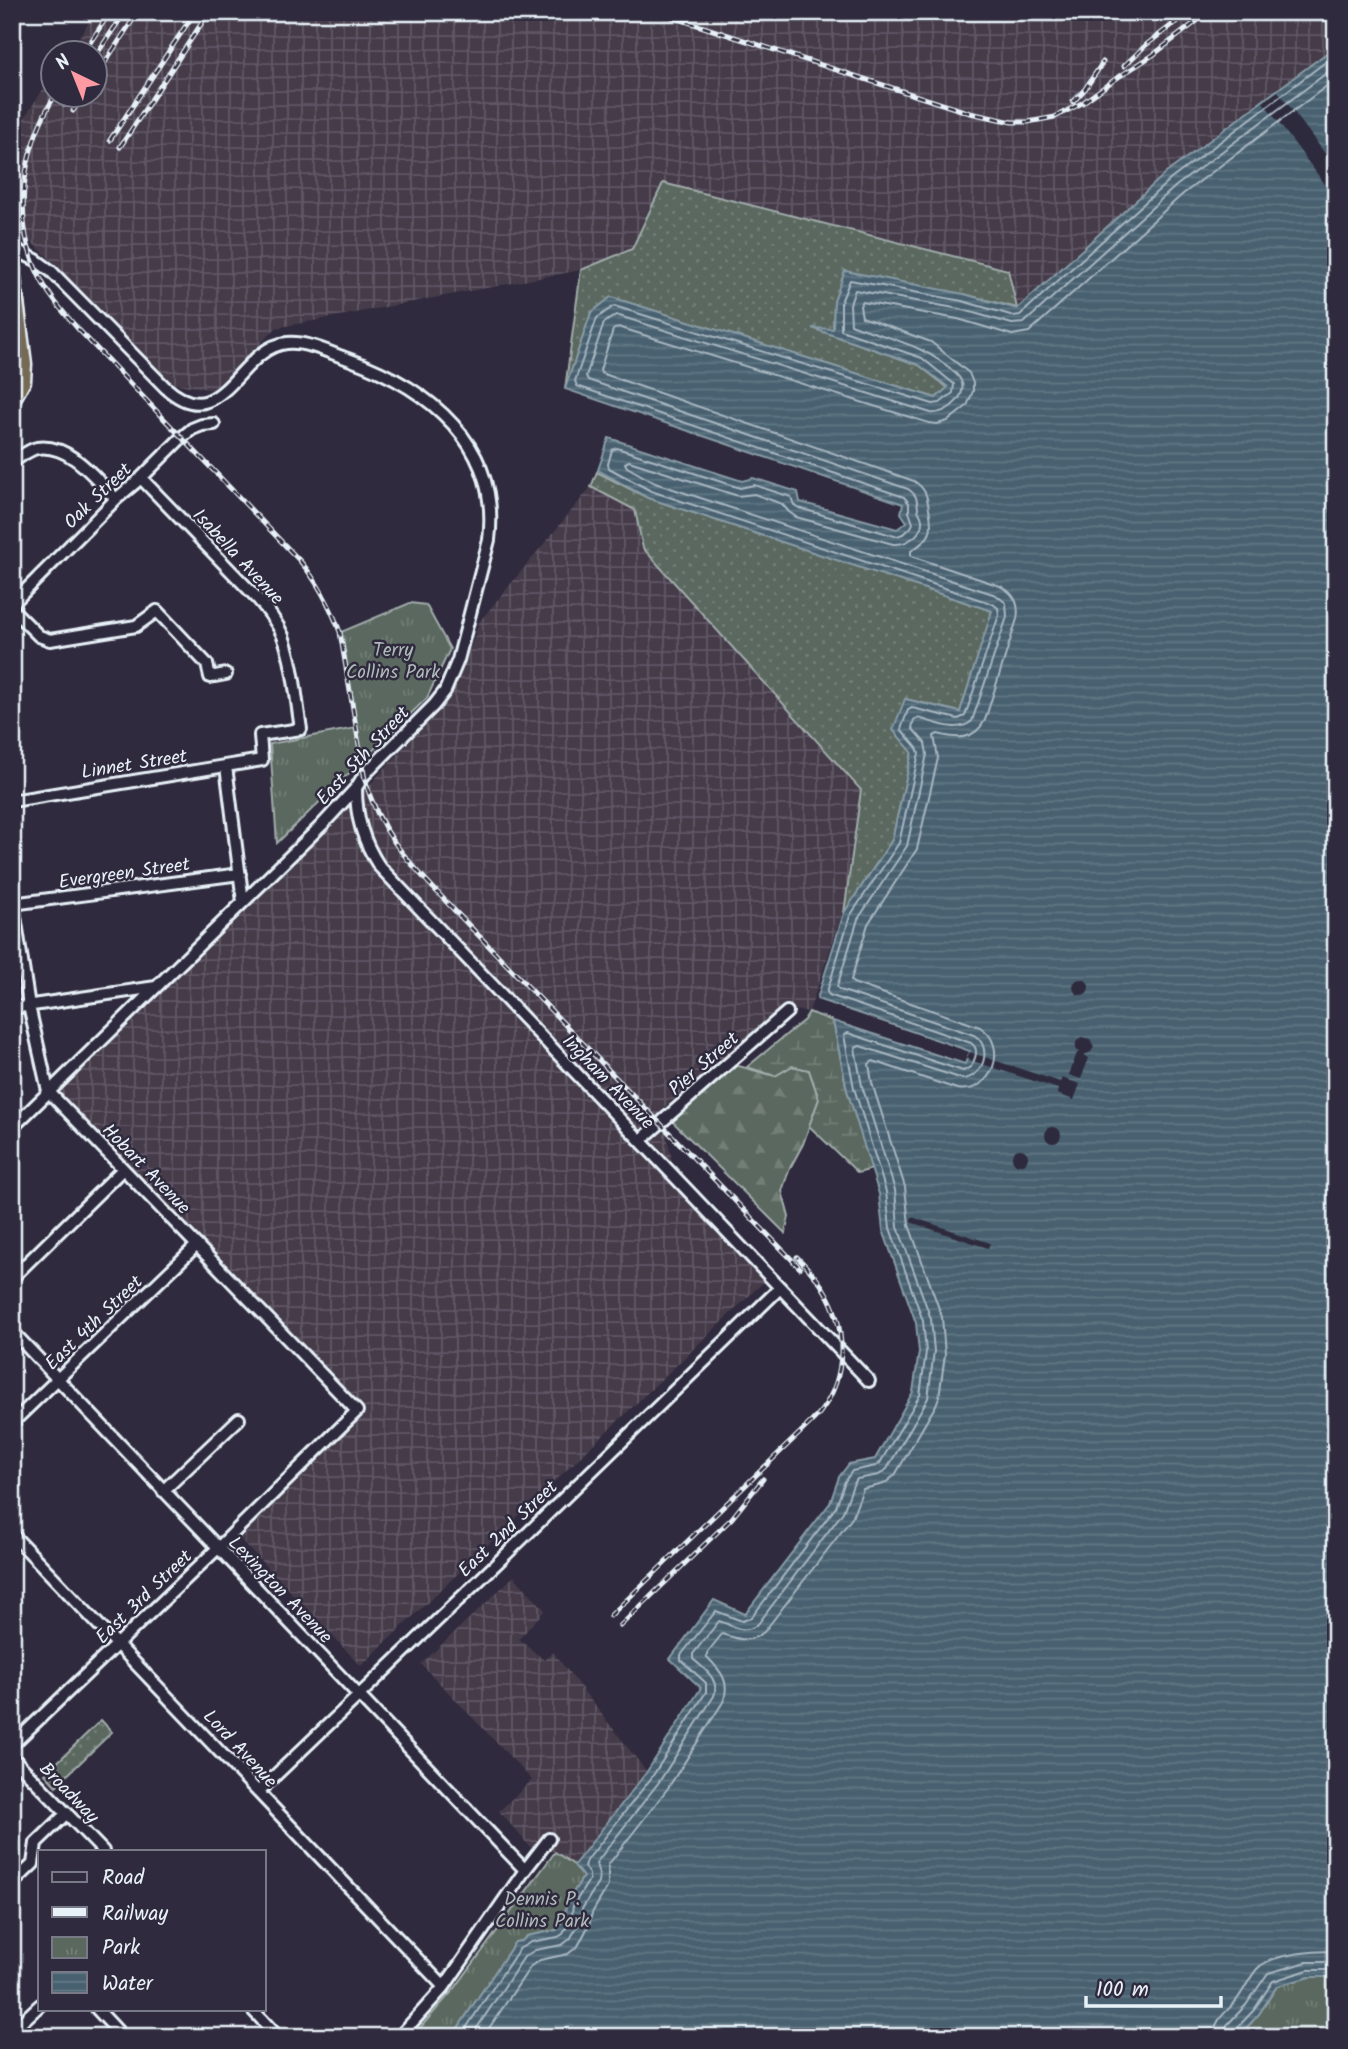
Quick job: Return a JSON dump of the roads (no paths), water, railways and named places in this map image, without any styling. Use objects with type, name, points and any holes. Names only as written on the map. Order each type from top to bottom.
[{"type":"highway","points":[[12,278],[23,364],[22,381],[12,398]]},
{"type":"street","name":"East 5th Street","points":[[12,248],[51,271],[165,387],[187,402],[200,404],[221,394],[270,347],[288,342],[308,345],[376,369],[401,382],[434,405],[460,432],[474,454],[484,479],[491,520],[489,540],[458,660],[445,691],[434,705],[369,769],[356,788],[243,902],[12,1128]]},
{"type":"street","name":"Oak Street","points":[[12,607],[116,499],[192,429],[214,424]]},
{"type":"street","points":[[12,462],[38,448],[57,450],[86,468],[116,499]]},
{"type":"street","name":"Isabella Avenue","points":[[141,478],[258,599],[282,635],[301,729],[260,735],[262,760]]},
{"type":"street","points":[[12,607],[39,636],[50,640],[136,626],[157,611],[207,664],[210,677],[226,674]]},
{"type":"street","name":"Linnet Street","points":[[12,801],[262,760]]},
{"type":"street","points":[[226,766],[243,902]]},
{"type":"street","name":"Ingham Avenue","points":[[356,788],[358,822],[368,849],[379,866],[869,1381]]},
{"type":"street","name":"Evergreen Street","points":[[13,902],[240,874]]},
{"type":"street","points":[[13,902],[29,1006],[48,1091]]},
{"type":"street","points":[[12,1008],[156,987]]},
{"type":"street","name":"Pier Street","points":[[641,1140],[787,1012]]},
{"type":"street","name":"Hobart Avenue","points":[[48,1091],[357,1411]]},
{"type":"street","points":[[12,1112],[32,1109]]},
{"type":"street","points":[[12,1278],[123,1169]]},
{"type":"street","name":"East 4th Street","points":[[12,1423],[197,1245]]},
{"type":"street","name":"East 2nd Street","points":[[258,1791],[780,1288]]},
{"type":"street","name":"Lexington Avenue","points":[[12,1331],[525,1870]]},
{"type":"street","name":"East 3rd Street","points":[[12,1745],[357,1411]]},
{"type":"street","points":[[163,1491],[239,1419]]},
{"type":"street","name":"Lord Avenue","points":[[12,1534],[444,1987]]},
{"type":"street","name":"Broadway","points":[[12,1758],[102,1850]]},
{"type":"street","points":[[12,1884],[33,1864],[36,1843],[67,1813]]},
{"type":"street","points":[[399,2037],[444,1987],[549,1839]]},
{"type":"street","points":[[12,2031],[38,2007]]},
{"type":"street","points":[[98,2010],[123,2037]]},
{"type":"street","points":[[253,2010],[278,2037]]},
{"type":"water","points":[[1336,46],[1336,1977],[1309,1977],[1277,1986],[1259,2014],[1238,2037],[452,2037],[515,1942],[522,1941],[527,1936],[557,1930],[565,1916],[566,1904],[583,1877],[574,1865],[646,1773],[701,1688],[670,1659],[714,1600],[745,1614],[830,1503],[839,1477],[849,1464],[875,1459],[913,1392],[919,1352],[916,1323],[883,1230],[879,1194],[847,1090],[833,1021],[965,1064],[970,1051],[817,999],[844,913],[892,840],[912,752],[893,730],[905,699],[960,712],[992,611],[648,498],[598,470],[609,438],[742,481],[753,478],[798,492],[800,502],[897,529],[907,522],[901,513],[903,504],[565,389],[591,313],[611,297],[936,398],[948,387],[919,365],[812,328],[833,329],[834,301],[845,271],[964,294],[1017,309],[1166,173]]},
{"type":"railway","points":[[93,38],[110,12]]},
{"type":"railway","points":[[107,38],[125,12]]},
{"type":"railway","points":[[108,58],[138,12]]},
{"type":"railway","points":[[110,140],[195,12]]},
{"type":"railway","points":[[120,147],[209,12]]},
{"type":"railway","points":[[657,12],[970,113],[1012,122],[1055,117],[1082,103],[1153,55],[1197,21]]},
{"type":"railway","points":[[1124,66],[1189,12]]},
{"type":"railway","points":[[1073,102],[1103,62]]},
{"type":"railway","points":[[48,108],[29,157],[23,203],[29,248],[40,278],[73,323],[300,561],[318,586],[340,632],[365,780],[380,819],[390,835],[412,865],[454,910],[800,1268]]},
{"type":"railway","points":[[610,1616],[814,1419],[830,1398],[836,1383],[841,1352],[837,1320],[822,1286],[797,1257]]},
{"type":"railway","points":[[620,1626],[732,1518],[763,1479]]},
{"type":"park label","name":"Terry Collins Park","points":[[393,660]]},
{"type":"park label","name":"Dennis P. Collins Park","points":[[542,1909]]}]
